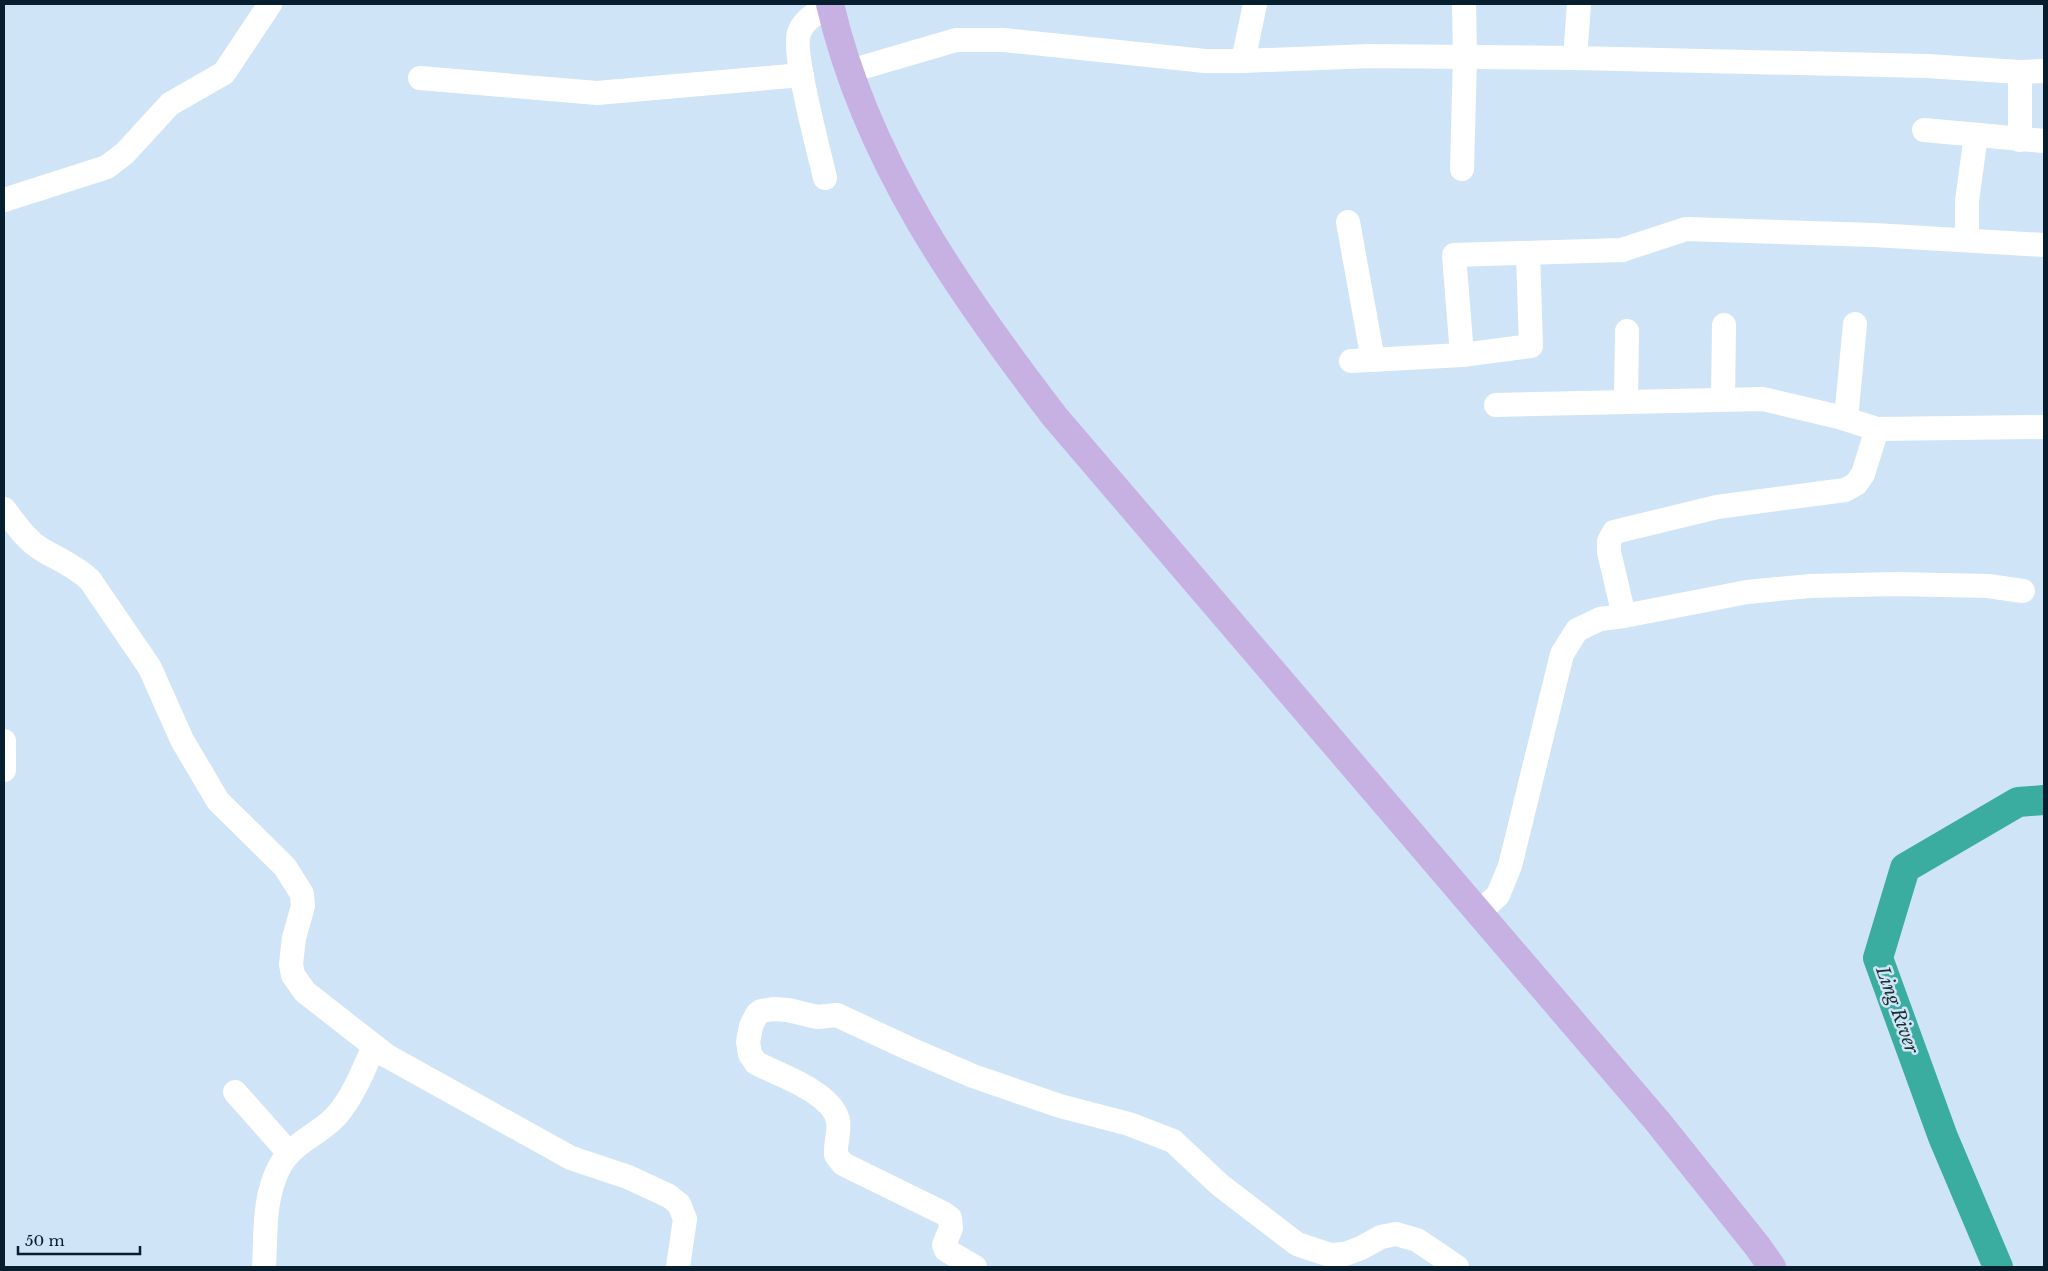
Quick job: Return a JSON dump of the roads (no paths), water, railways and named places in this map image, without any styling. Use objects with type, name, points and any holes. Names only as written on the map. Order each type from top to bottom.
[{"type":"main road","points":[[830,4],[850,71],[871,127],[907,201],[938,254],[998,343],[1055,417],[1658,1122],[1758,1246],[1772,1267]]},
{"type":"street","points":[[4,200],[107,167],[125,153],[170,104],[224,73],[270,4]]},
{"type":"street","points":[[824,178],[799,58],[799,34],[806,20],[830,4]]},
{"type":"street","points":[[1243,61],[1255,4]]},
{"type":"street","points":[[1462,169],[1465,57],[1464,4]]},
{"type":"street","points":[[1575,58],[1579,4]]},
{"type":"street","points":[[850,71],[956,40],[1004,40],[1205,61],[1370,56],[1575,58],[1927,66],[2020,72],[2044,71]]},
{"type":"street","points":[[2020,72],[2020,140]]},
{"type":"street","points":[[420,78],[597,93],[802,75]]},
{"type":"street","points":[[1924,130],[2044,141]]},
{"type":"street","points":[[1967,240],[1967,201],[1976,135]]},
{"type":"street","points":[[1348,222],[1362,360],[1462,355],[1531,346],[1528,253]]},
{"type":"street","points":[[1462,355],[1454,255],[1622,250],[1686,229],[1874,234],[2044,245]]},
{"type":"street","points":[[1846,419],[1855,324]]},
{"type":"street","points":[[1723,400],[1724,325]]},
{"type":"street","points":[[1626,402],[1627,331]]},
{"type":"street","points":[[1496,405],[1763,399],[1846,419],[1877,430],[2044,427]]},
{"type":"street","points":[[1624,616],[1609,552],[1608,541],[1614,532],[1717,507],[1845,490],[1856,484],[1863,474],[1877,430]]},
{"type":"street","points":[[4,509],[16,526],[41,549],[78,568],[90,580],[150,668],[182,740],[218,801],[285,867],[302,894],[303,906],[294,938],[291,964],[293,975],[305,992],[387,1056],[571,1158],[628,1177],[669,1196],[679,1204],[685,1219],[678,1267]]},
{"type":"street","points":[[1480,912],[1498,896],[1510,866],[1562,654],[1577,630],[1600,619],[1747,592],[1810,586],[1970,585],[2023,591]]},
{"type":"street","points":[[4,741],[4,770]]},
{"type":"street","points":[[975,1267],[946,1250],[944,1245],[951,1228],[950,1218],[943,1212],[842,1164],[836,1155],[838,1121],[834,1112],[819,1095],[756,1063],[750,1054],[748,1042],[751,1026],[757,1014],[761,1011],[773,1009],[817,1017],[836,1014],[910,1049],[974,1076],[1060,1106],[1156,1133],[1173,1141],[1220,1185],[1297,1244],[1330,1255],[1345,1254],[1381,1237],[1396,1234],[1417,1240],[1457,1267]]},
{"type":"street","points":[[264,1267],[266,1209],[279,1168],[289,1153],[336,1116],[360,1078],[374,1046]]},
{"type":"street","points":[[235,1092],[289,1153]]},
{"type":"waterway","name":"Ling River","points":[[1998,1267],[1943,1137],[1878,958],[1905,868],[2018,802],[2044,800]]}]
